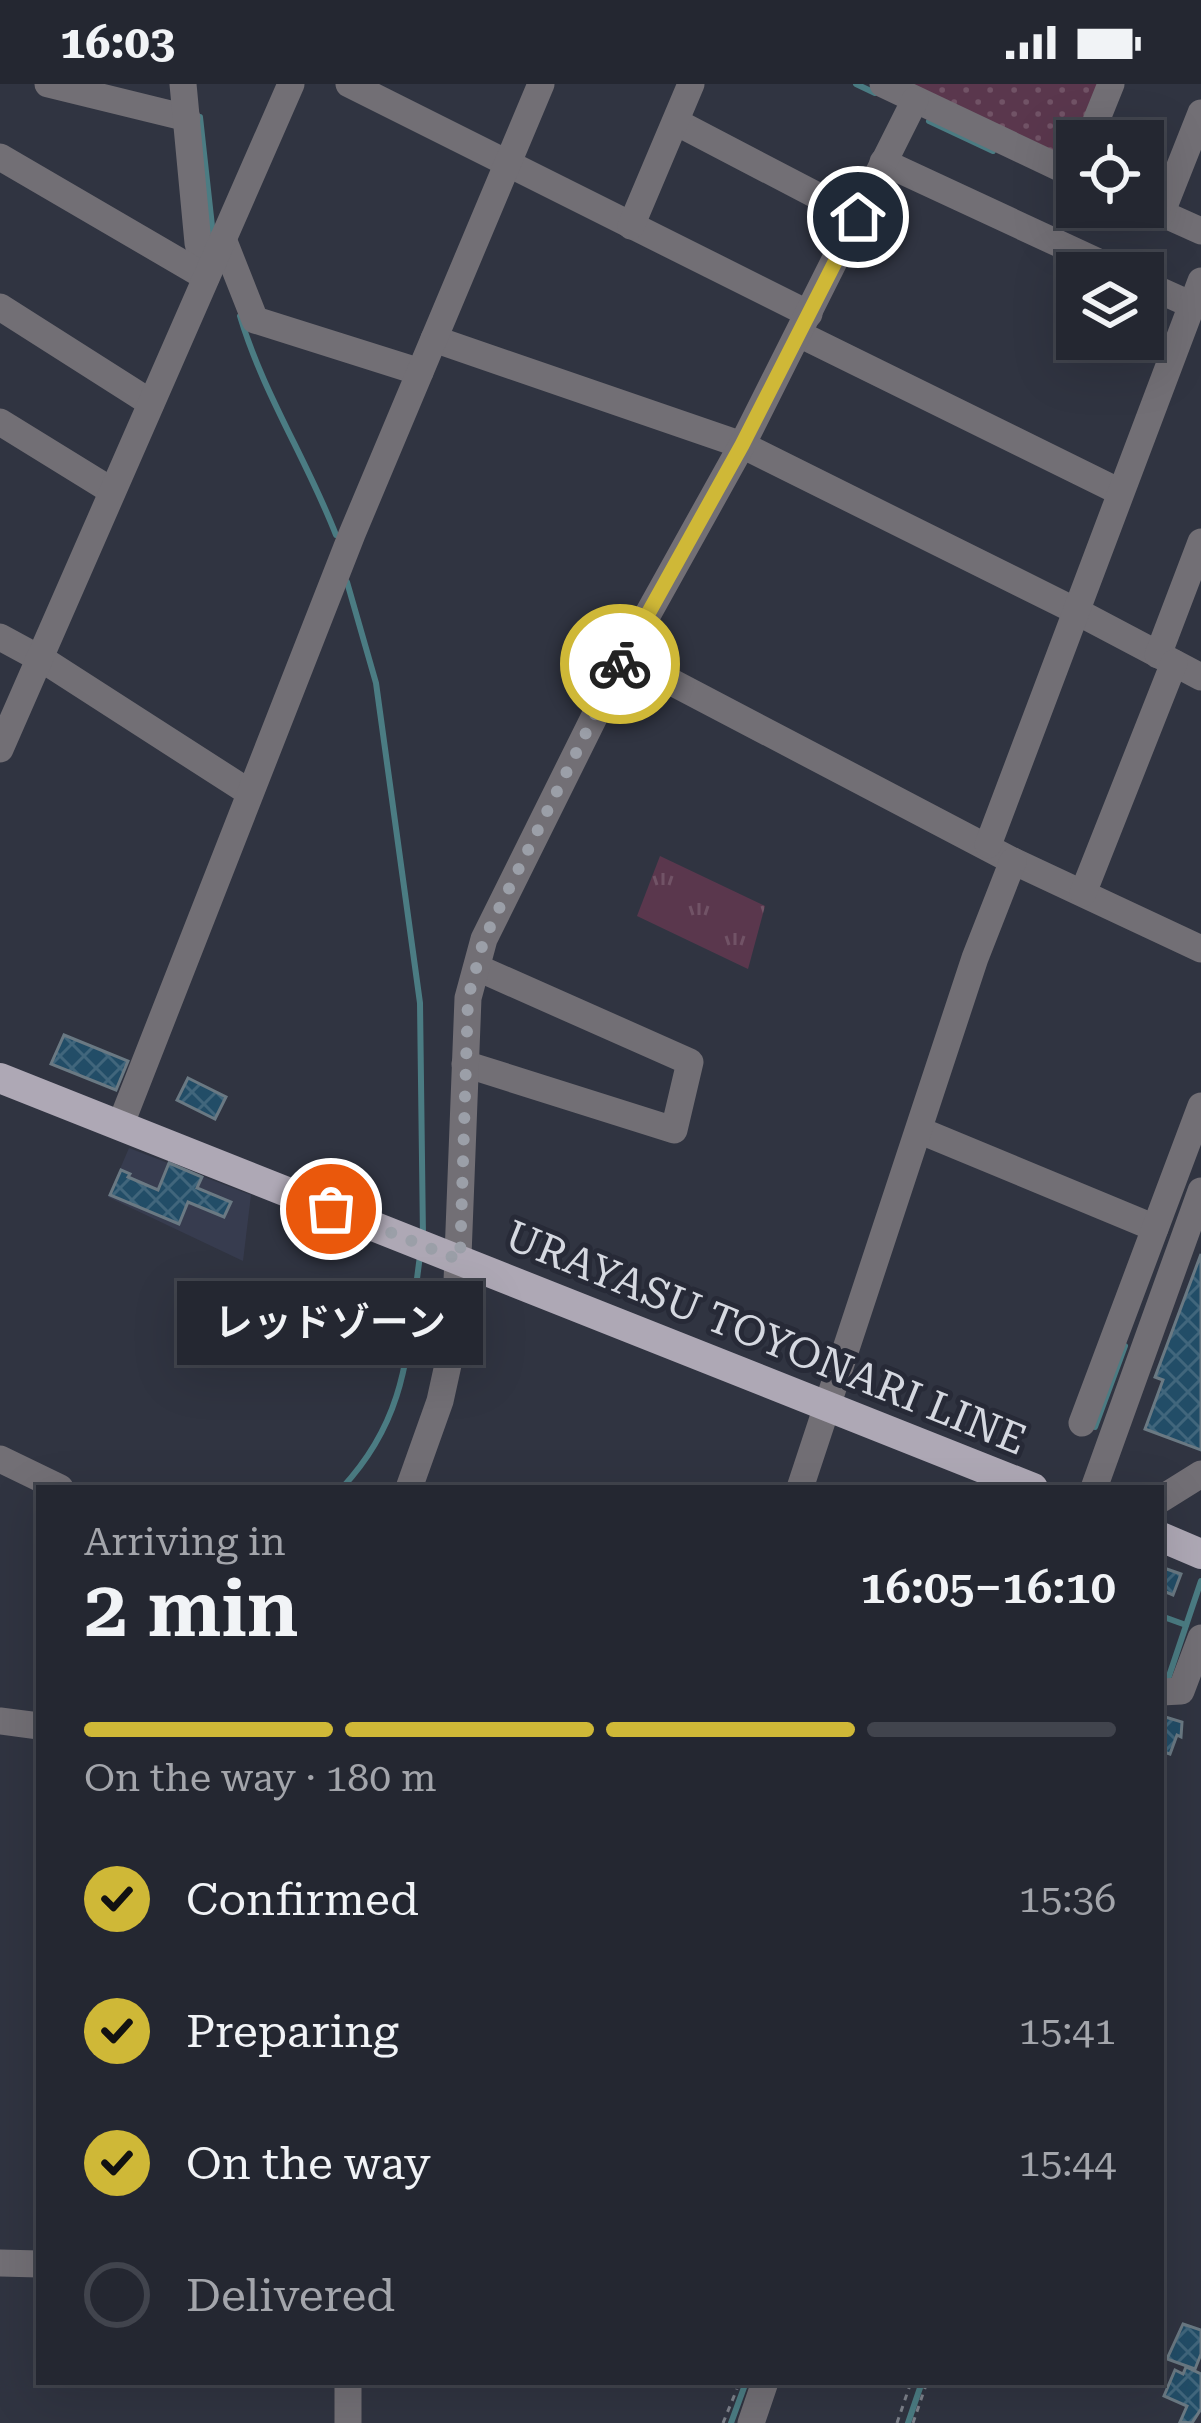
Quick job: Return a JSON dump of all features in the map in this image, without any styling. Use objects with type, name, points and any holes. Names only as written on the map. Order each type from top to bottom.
[{"type":"main road","name":"URAYASU TOYONARI LINE","points":[[0,1078],[1026,1485]]},
{"type":"main road","points":[[1164,1538],[1201,1553]]},
{"type":"street","points":[[48,84],[187,118]]},
{"type":"street","points":[[183,84],[198,243],[206,278]]},
{"type":"street","points":[[0,749],[291,84]]},
{"type":"street","points":[[349,84],[631,226],[1120,492]]},
{"type":"street","points":[[120,1126],[420,372],[541,84]]},
{"type":"street","points":[[631,226],[691,84]]},
{"type":"street","points":[[883,84],[911,107],[1056,165]]},
{"type":"street","points":[[1096,120],[1111,84]]},
{"type":"street","points":[[410,1485],[450,1364],[460,1260],[468,998],[484,939],[624,657],[742,445],[911,107]]},
{"type":"street","points":[[1164,186],[1201,112]]},
{"type":"street","points":[[676,122],[858,217]]},
{"type":"street","points":[[0,158],[206,278]]},
{"type":"street","points":[[883,162],[1077,252]]},
{"type":"street","points":[[1164,215],[1201,231]]},
{"type":"street","points":[[223,239],[255,320],[420,372]]},
{"type":"street","points":[[988,845],[1196,293],[1164,287]]},
{"type":"street","points":[[0,307],[151,403]]},
{"type":"street","points":[[434,339],[742,445],[1201,677]]},
{"type":"street","points":[[0,422],[112,491]]},
{"type":"street","points":[[1083,893],[1166,659],[1201,542]]},
{"type":"street","points":[[0,637],[250,793]]},
{"type":"street","points":[[624,657],[1013,860],[1201,949]]},
{"type":"street","points":[[801,1485],[975,958],[1013,860]]},
{"type":"street","points":[[465,1064],[674,1130],[690,1062],[478,968]]},
{"type":"street","points":[[1082,1423],[1201,1106]]},
{"type":"street","points":[[921,1131],[1155,1228]]},
{"type":"street","points":[[1095,1485],[1201,1191]]},
{"type":"street","points":[[0,1459],[54,1485]]},
{"type":"street","points":[[1164,1497],[1201,1474]]},
{"type":"street","points":[[1166,1692],[1181,1691],[1201,1639]]},
{"type":"street","points":[[0,1720],[36,1726]]},
{"type":"street","points":[[0,2263],[36,2264]]},
{"type":"street","points":[[348,2385],[348,2423]]},
{"type":"street","points":[[751,2423],[764,2385]]},
{"type":"path","points":[[723,2423],[739,2385]]},
{"type":"path","points":[[897,2423],[910,2385]]},
{"type":"path","points":[[913,2423],[926,2385]]},
{"type":"shaded area","points":[[129,1148],[251,1195],[243,1261],[108,1197]]},
{"type":"green space","points":[[904,84],[1100,84],[1086,120],[1056,120],[1056,158]]},
{"type":"green space","points":[[660,856],[765,906],[748,969],[637,916]]},
{"type":"building","points":[[64,1035],[128,1061],[116,1090],[51,1064]]},
{"type":"building","points":[[188,1078],[226,1097],[215,1119],[177,1100]]},
{"type":"building","points":[[169,1163],[202,1177],[197,1188],[231,1202],[224,1217],[188,1202],[179,1224],[110,1195],[121,1170],[158,1190]]},
{"type":"building","points":[[1201,1254],[1201,1450],[1145,1429],[1163,1380],[1155,1377]]},
{"type":"building","points":[[1164,1568],[1181,1574],[1173,1595],[1164,1591]]},
{"type":"building","points":[[1164,1717],[1182,1722],[1181,1737],[1177,1735],[1170,1754],[1164,1752]]},
{"type":"building","points":[[1183,2324],[1201,2330],[1201,2354],[1195,2369],[1167,2359]]},
{"type":"building","points":[[1186,2367],[1201,2374],[1201,2409],[1192,2423],[1180,2422],[1187,2406],[1164,2396],[1175,2370],[1183,2374]]},
{"type":"waterway","points":[[856,84],[875,93]]},
{"type":"waterway","points":[[200,117],[213,235]]},
{"type":"waterway","points":[[929,121],[993,151]]},
{"type":"waterway","points":[[240,316],[336,535]]},
{"type":"waterway","points":[[347,582],[376,683],[420,1003],[423,1237]]},
{"type":"waterway","points":[[344,1485],[381,1434],[393,1407],[407,1351],[420,1256]]},
{"type":"waterway","points":[[1095,1427],[1125,1346]]},
{"type":"waterway","points":[[1166,1685],[1201,1581]]},
{"type":"waterway","points":[[1164,1617],[1186,1625]]},
{"type":"waterway","points":[[731,2423],[745,2385]]},
{"type":"waterway","points":[[908,2423],[921,2385]]},
{"type":"way so far","points":[[331,1209],[460,1260],[468,998],[484,939],[620,664]]},
{"type":"place","name":"レッドゾーン","points":[[331,1209]]},
{"type":"route","points":[[620,664],[742,445],[858,217]]}]
